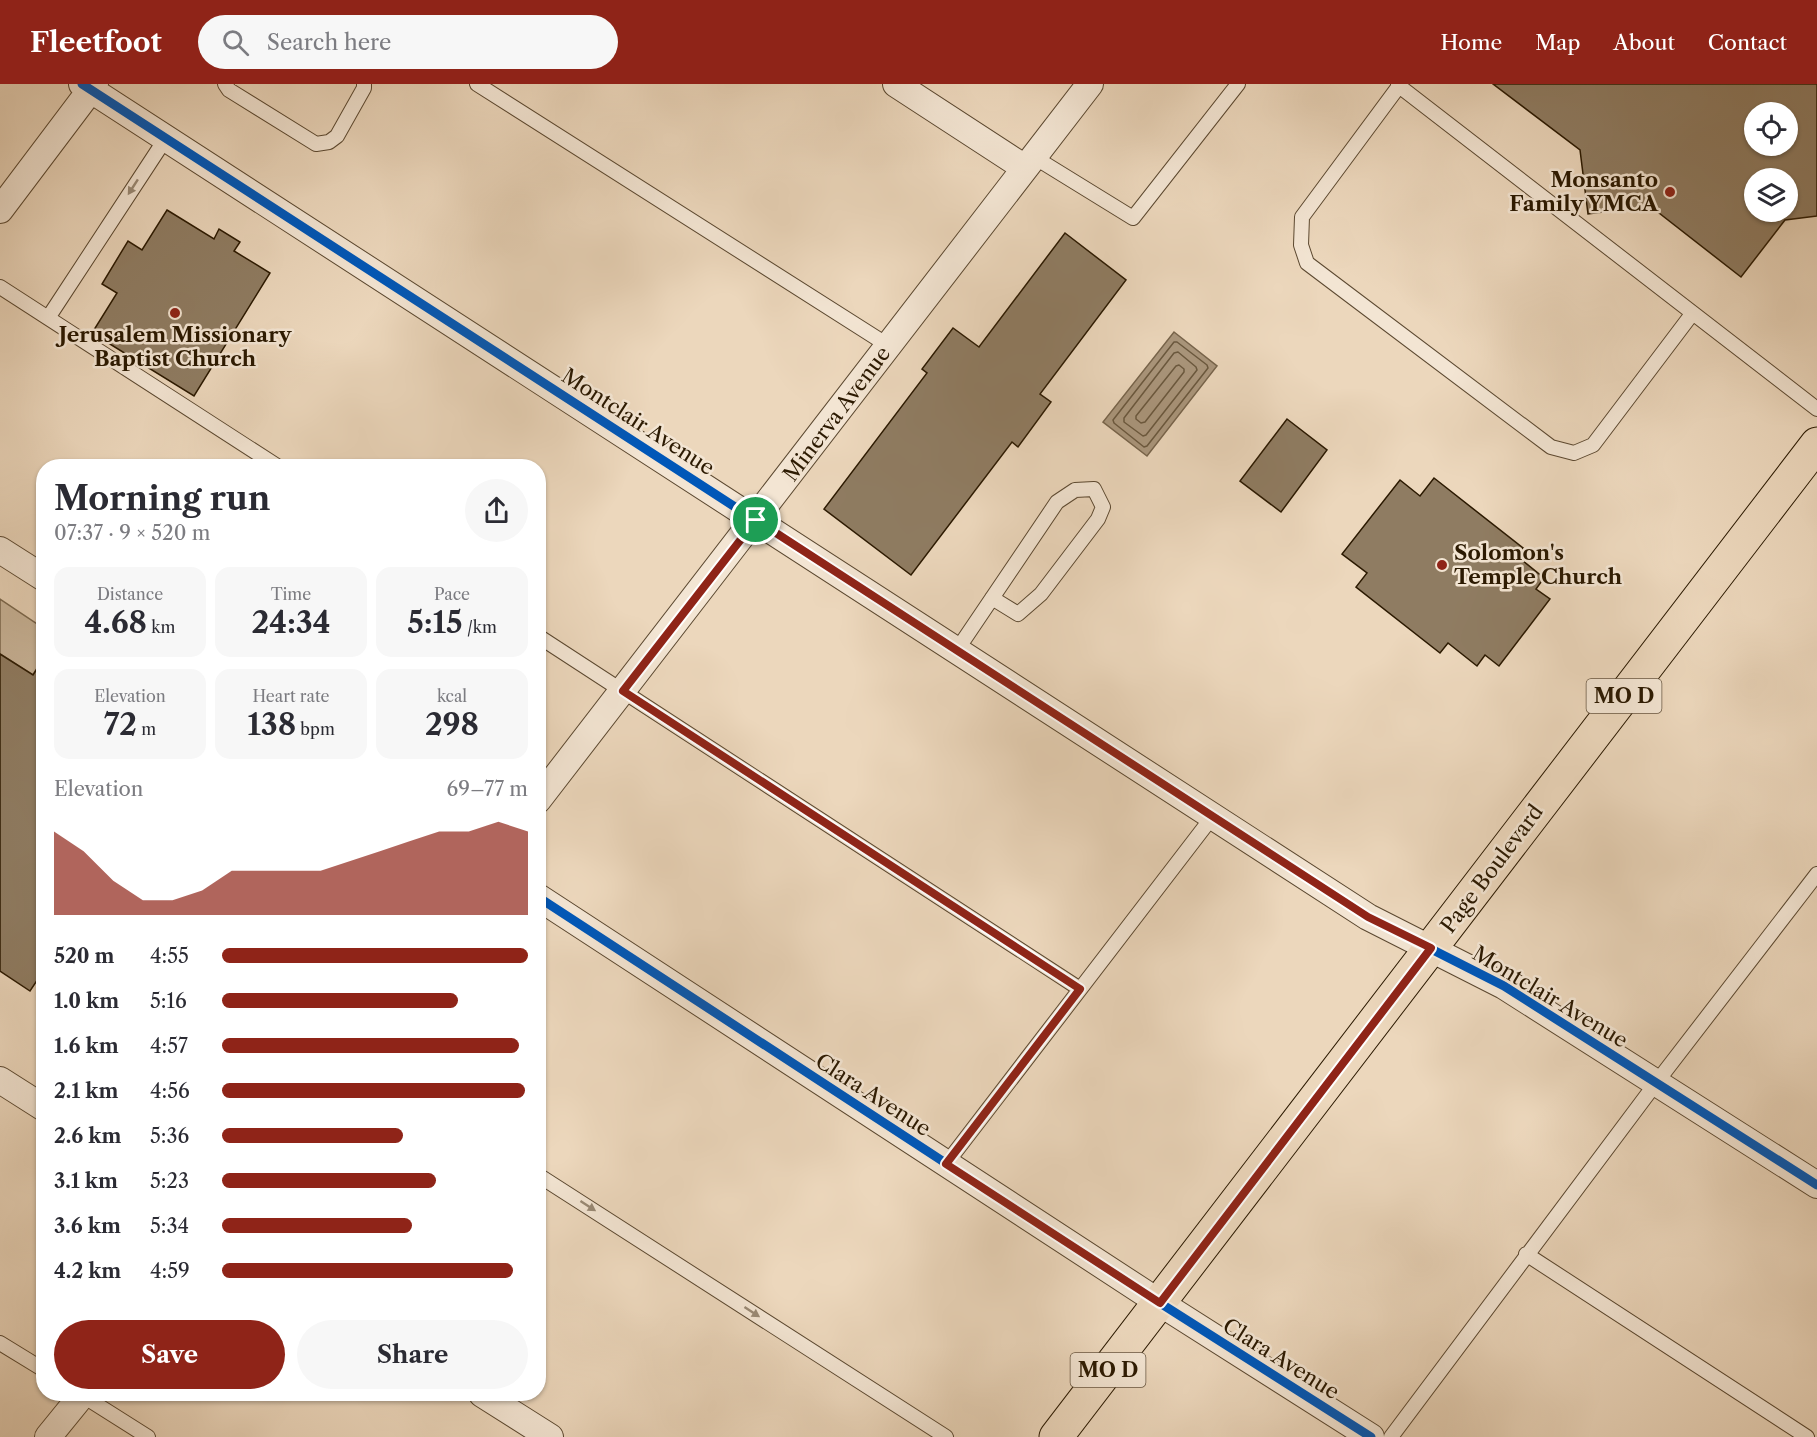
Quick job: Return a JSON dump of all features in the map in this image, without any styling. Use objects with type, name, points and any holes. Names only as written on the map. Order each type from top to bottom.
[{"type":"main road","name":"Page Boulevard","points":[[1056,1437],[1817,444]]},
{"type":"street","points":[[896,84],[1030,162]]},
{"type":"street","name":"Minerva Avenue","points":[[546,790],[1090,84]]},
{"type":"street","points":[[0,210],[89,86]]},
{"type":"street","name":"Montclair Avenue","points":[[89,86],[1368,917],[1504,986],[1817,1185]]},
{"type":"street","points":[[0,550],[36,573]]},
{"type":"street","name":"Clara Avenue","points":[[546,902],[1160,1303],[1371,1437]]},
{"type":"street","points":[[0,1080],[36,1103]]},
{"type":"street","points":[[48,1437],[76,1401]]},
{"type":"street","points":[[493,1401],[550,1437]]},
{"type":"lane","points":[[225,84],[229,90],[316,144],[329,142],[337,136],[364,88],[364,84]]},
{"type":"lane","points":[[477,84],[890,346]]},
{"type":"lane","points":[[1030,162],[1132,218],[1238,84]]},
{"type":"lane","points":[[1692,314],[1593,445],[1574,453],[1551,447],[1307,263],[1301,245],[1302,217],[1399,85],[1817,409]]},
{"type":"lane","points":[[48,318],[166,138]]},
{"type":"lane","points":[[0,287],[266,459]]},
{"type":"lane","points":[[957,650],[992,598],[1058,502],[1075,490],[1094,489],[1103,507],[1098,519],[1041,594],[1017,614],[992,598]]},
{"type":"lane","points":[[546,641],[1080,989]]},
{"type":"lane","points":[[946,1164],[1213,816]]},
{"type":"lane","points":[[1391,1437],[1526,1254],[1817,874]]},
{"type":"lane","points":[[546,1180],[946,1437]]},
{"type":"lane","points":[[1526,1254],[1807,1437]]},
{"type":"lane","points":[[0,1343],[36,1365]]},
{"type":"lane","points":[[92,1401],[148,1437]]},
{"type":"shaded area","points":[[0,599],[36,623],[36,670],[33,675],[0,654]]},
{"type":"water","points":[[1174,332],[1217,366],[1147,456],[1103,422]]},
{"type":"building","name":"Monsanto Family YMCA","points":[[1493,84],[1817,84],[1817,216],[1798,218],[1798,168],[1744,168],[1744,222],[1783,222],[1741,277],[1650,206],[1588,214],[1580,150]]},
{"type":"building","name":"Jerusalem Missionary Baptist Church","points":[[167,210],[214,239],[219,229],[240,242],[234,251],[270,273],[194,396],[92,333],[117,293],[102,284],[128,241],[142,250]]},
{"type":"building","points":[[1065,233],[1126,280],[1040,394],[1051,402],[1018,447],[1012,442],[911,575],[824,509],[927,373],[922,369],[953,328],[979,347]]},
{"type":"building","points":[[1287,419],[1327,450],[1281,512],[1240,481]]},
{"type":"building","name":"Solomon's Temple Church","points":[[1434,478],[1523,548],[1517,556],[1544,578],[1536,589],[1550,599],[1499,666],[1485,655],[1477,666],[1448,643],[1440,653],[1356,587],[1367,573],[1342,554],[1400,480],[1420,496]]},
{"type":"building","points":[[0,654],[33,675],[36,670],[36,982],[30,991],[0,971]]},
{"type":"cycle path","points":[[82,84],[1368,917],[1504,986],[1817,1185]]},
{"type":"cycle path","points":[[546,902],[1160,1303],[1371,1437]]},
{"type":"place","name":"Monsanto Family YMCA","points":[[1670,192]]},
{"type":"place","name":"Jerusalem Missionary Baptist Church","points":[[175,313]]},
{"type":"place","name":"Solomon's Temple Church","points":[[1442,565]]},
{"type":"route","points":[[756,520],[1368,917],[1431,948],[1160,1303],[946,1164],[1080,989],[623,691],[756,520]]}]
